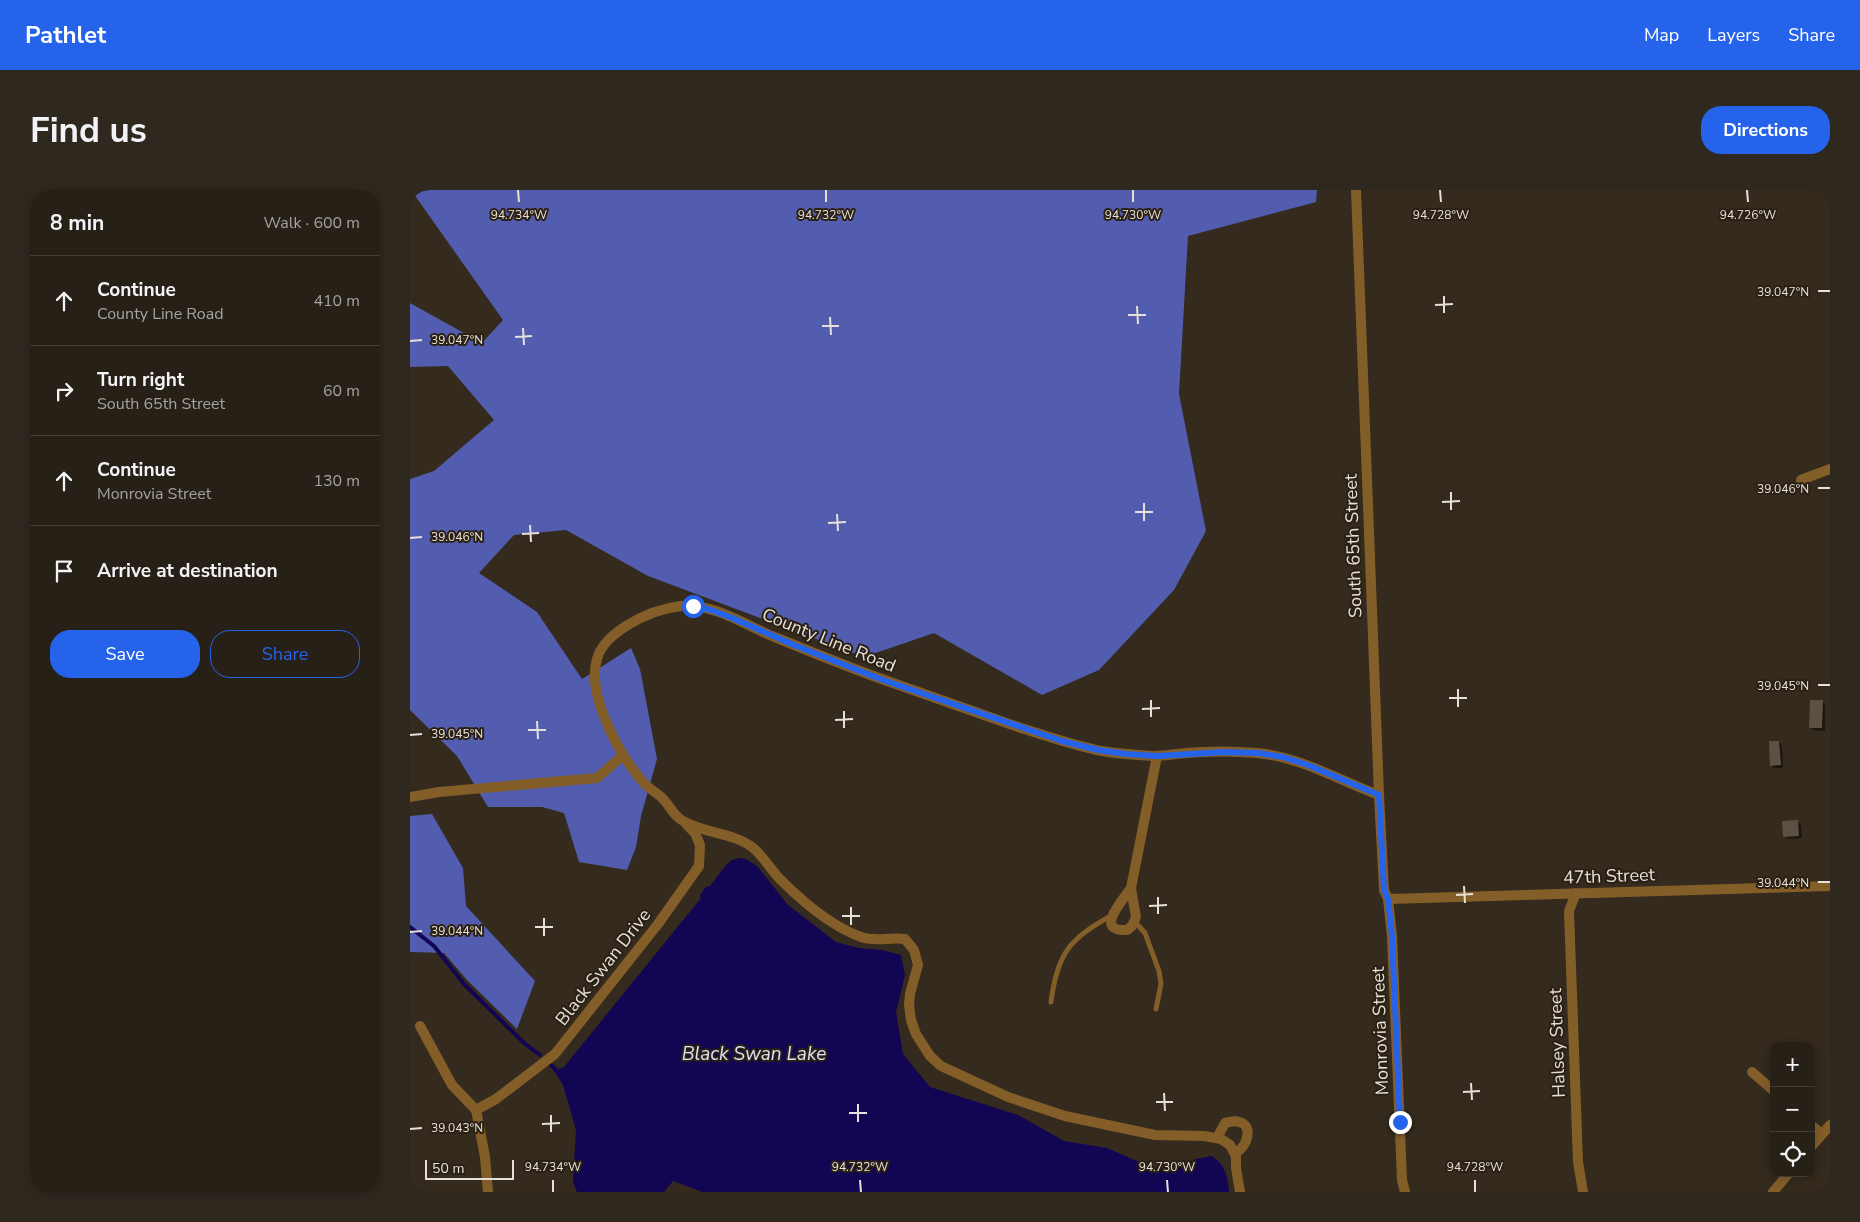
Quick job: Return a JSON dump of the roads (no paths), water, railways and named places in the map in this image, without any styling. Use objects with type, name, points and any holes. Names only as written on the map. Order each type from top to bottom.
[{"type":"street","name":"South 65th Street","points":[[1356,190],[1379,795],[1384,890],[1388,899]]},
{"type":"street","points":[[1801,480],[1830,470]]},
{"type":"street","name":"County Line Road","points":[[623,755],[602,710],[594,674],[597,657],[606,643],[622,628],[650,614],[680,606],[711,610],[883,680],[1062,741],[1098,750],[1157,756],[1223,752],[1258,753],[1283,757],[1308,765],[1379,795]]},
{"type":"street","points":[[410,797],[439,792],[597,778],[623,755]]},
{"type":"street","name":"Black Swan Drive","points":[[476,1110],[496,1099],[555,1054],[658,924],[699,866],[700,845],[696,833],[679,818],[665,801],[645,784],[623,755]]},
{"type":"street","points":[[1131,888],[1112,915],[1114,928],[1120,931],[1127,930],[1135,922],[1136,917],[1131,888],[1157,756]]},
{"type":"street","name":"Black Swan Drive","points":[[679,818],[750,846],[781,880],[814,910],[832,922],[862,937],[879,939],[889,937],[905,940],[914,950],[918,965],[910,994],[911,1020],[916,1034],[930,1056],[941,1066],[1008,1097],[1065,1116],[1155,1135],[1217,1138]]},
{"type":"street","name":"47th Street","points":[[1388,899],[1830,886]]},
{"type":"street","name":"Halsey Street","points":[[1576,893],[1569,911],[1578,1162],[1583,1192]]},
{"type":"street","name":"Monrovia Street","points":[[1388,899],[1393,946],[1402,1180],[1405,1192]]},
{"type":"street","points":[[420,1026],[452,1086],[476,1110],[485,1157],[488,1192]]},
{"type":"street","points":[[1752,1072],[1770,1088]]},
{"type":"street","points":[[1235,1154],[1246,1142],[1247,1132],[1245,1125],[1240,1121],[1233,1120],[1225,1123],[1217,1138],[1230,1145],[1235,1154],[1240,1192]]},
{"type":"street","points":[[1815,1142],[1830,1125]]},
{"type":"street","points":[[1815,1128],[1822,1134]]},
{"type":"street","points":[[1773,1192],[1786,1177]]},
{"type":"lane","points":[[1051,1002],[1054,978],[1061,959],[1075,939],[1095,924],[1112,915]]},
{"type":"lane","points":[[1135,922],[1145,933],[1159,971],[1161,984],[1156,1009]]},
{"type":"water","name":"Black Swan Lake","points":[[746,859],[757,866],[788,905],[836,942],[858,948],[882,950],[901,955],[905,975],[896,1012],[903,1054],[930,1087],[1018,1115],[1064,1141],[1107,1148],[1155,1169],[1177,1167],[1196,1159],[1212,1156],[1225,1171],[1229,1192],[702,1192],[673,1181],[664,1192],[577,1192],[573,1182],[576,1130],[563,1085],[554,1071],[564,1067],[701,898],[700,895],[706,887],[710,886],[726,865],[732,860]]},
{"type":"waterway","points":[[410,927],[434,946],[464,984],[524,1043],[540,1055]]},
{"type":"waterway","points":[[551,1065],[556,1070]]}]
